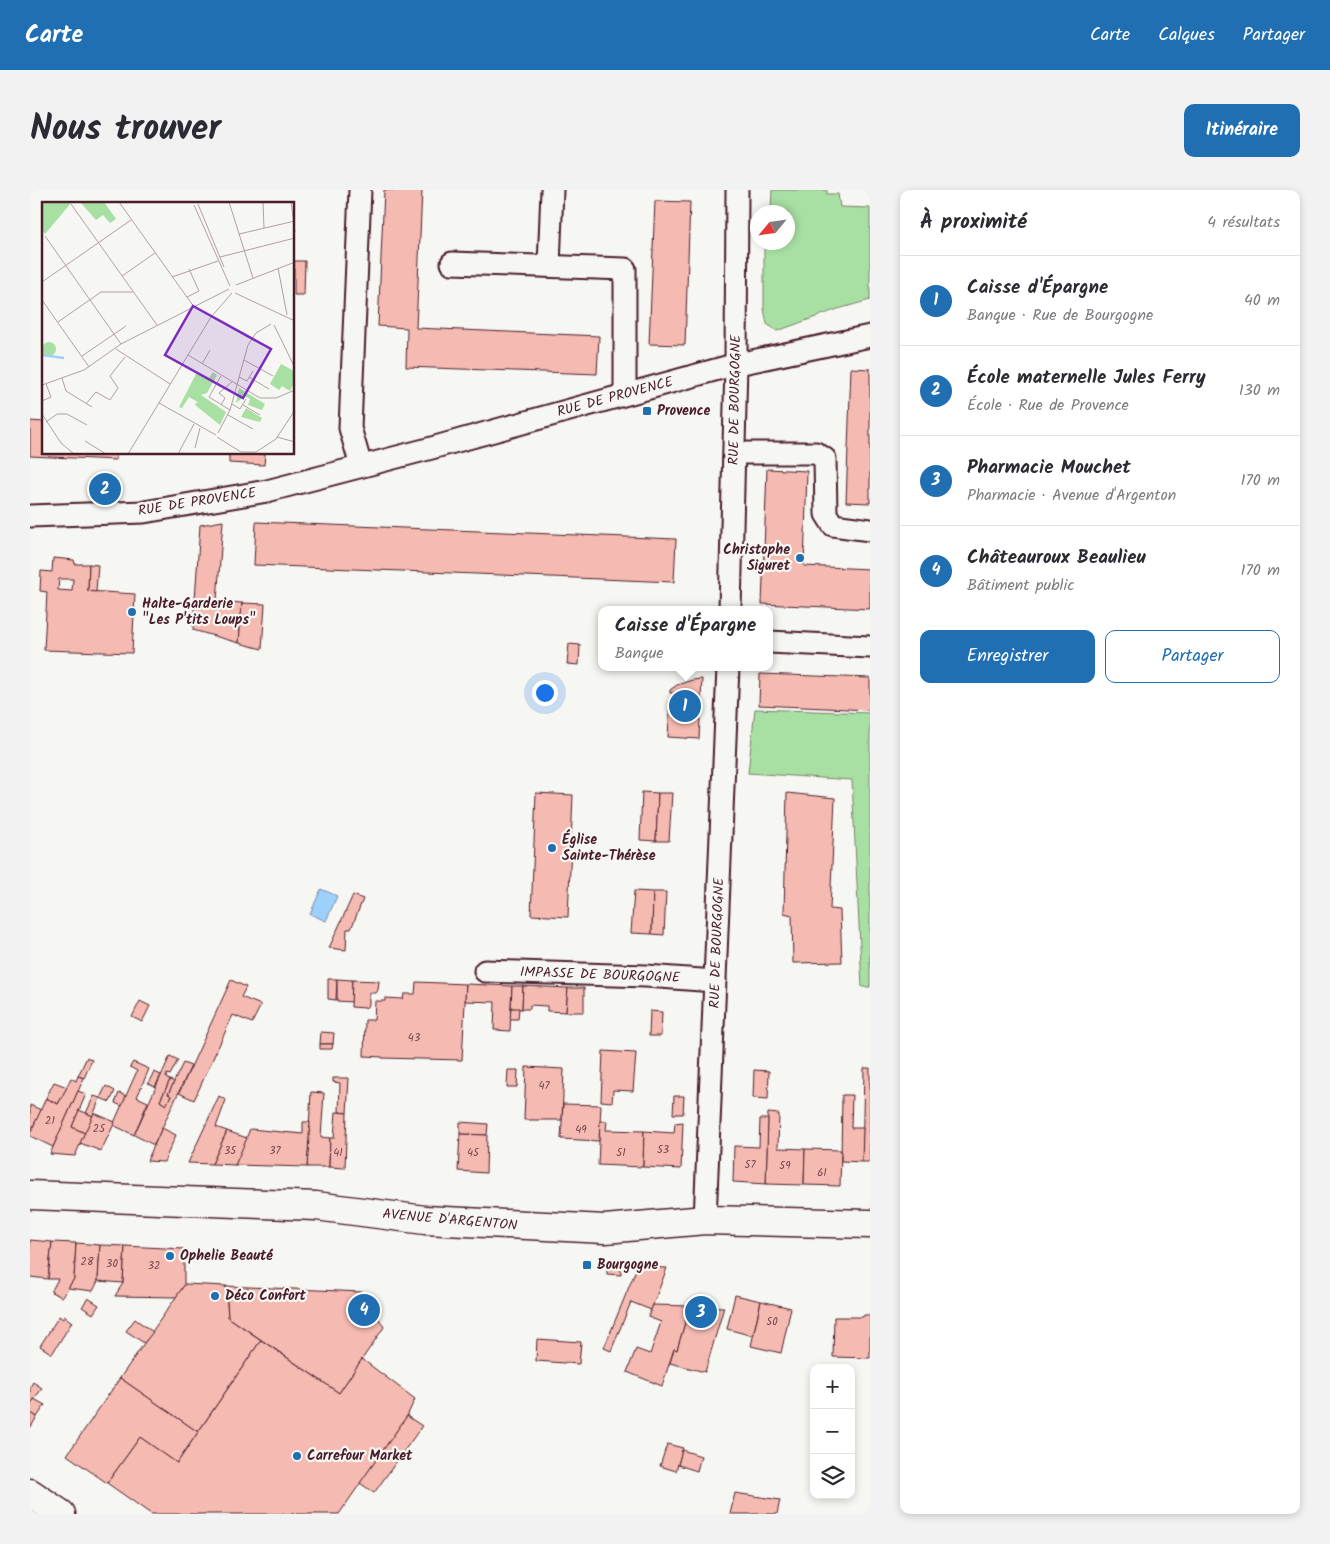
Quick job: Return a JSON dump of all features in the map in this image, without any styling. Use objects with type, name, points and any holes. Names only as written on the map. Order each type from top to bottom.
[{"type":"main road","name":"AVENUE D'ARGENTON","points":[[30,1195],[316,1206],[426,1220],[605,1229],[705,1220],[870,1224]]},
{"type":"main road","points":[[32,1500],[61,1514]]},
{"type":"street","points":[[360,190],[350,428],[361,466]]},
{"type":"street","points":[[549,266],[552,190]]},
{"type":"street","name":"RUE DE BOURGOGNE","points":[[730,606],[735,453],[737,190]]},
{"type":"street","points":[[452,263],[625,269],[625,394]]},
{"type":"street","name":"RUE DE PROVENCE","points":[[30,516],[144,512],[267,491],[428,449],[736,364],[870,336]]},
{"type":"street","points":[[735,453],[816,453],[825,459],[826,514],[833,525],[870,530]]},
{"type":"street","points":[[773,642],[870,646]]},
{"type":"street","name":"RUE DE BOURGOGNE","points":[[705,1220],[728,671]]},
{"type":"street","name":"IMPASSE DE BOURGOGNE","points":[[485,971],[646,976],[715,981]]},
{"type":"green space","points":[[772,190],[827,190],[827,194],[838,194],[840,207],[870,208],[870,300],[838,309],[777,331],[767,324],[764,309],[764,250],[795,250],[795,205],[771,205]]},
{"type":"green space","points":[[755,709],[870,713],[870,987],[862,987],[852,780],[748,773]]},
{"type":"water","points":[[321,889],[337,896],[326,921],[310,914]]},
{"type":"building","points":[[384,190],[422,190],[416,328],[599,336],[597,374],[406,367],[407,328],[378,326]]},
{"type":"building","points":[[655,201],[690,202],[685,345],[649,344]]},
{"type":"building","points":[[295,261],[305,261],[304,295],[295,295]]},
{"type":"building","points":[[851,368],[870,369],[870,503],[846,502]]},
{"type":"building","points":[[30,421],[42,422],[42,455],[116,455],[116,460],[30,456]]},
{"type":"building","points":[[229,455],[265,455],[264,465],[229,463]]},
{"type":"building","points":[[767,469],[807,471],[804,566],[870,569],[870,609],[762,604]]},
{"type":"building","points":[[223,521],[217,601],[242,603],[239,643],[193,630],[200,525]]},
{"type":"building","points":[[256,522],[676,539],[674,582],[254,565]]},
{"type":"building","points":[[53,558],[74,560],[75,564],[89,564],[88,591],[135,594],[132,653],[44,650],[47,592],[40,591],[41,571],[52,572]],"holes":[[[59,579],[73,579],[72,591],[58,590]]]},
{"type":"building","points":[[89,564],[98,565],[96,592],[88,591]]},
{"type":"building","points":[[242,603],[265,604],[262,649],[239,643]]},
{"type":"building","points":[[569,644],[580,645],[579,665],[567,664]]},
{"type":"building","points":[[760,674],[870,678],[870,710],[759,705]]},
{"type":"building","points":[[702,679],[699,739],[668,737],[670,699],[675,698],[675,693],[670,693],[670,690],[677,685]]},
{"type":"building","points":[[642,792],[658,793],[656,841],[640,840]]},
{"type":"building","name":"Église Sainte-Thérèse","points":[[536,793],[573,795],[568,917],[531,915]]},
{"type":"building","points":[[658,793],[672,793],[669,841],[656,841]]},
{"type":"building","points":[[787,793],[835,798],[830,909],[840,910],[842,962],[793,963],[792,915],[784,913]]},
{"type":"building","points":[[634,891],[653,892],[652,934],[631,933]]},
{"type":"building","points":[[653,892],[666,892],[664,935],[652,934]]},
{"type":"building","points":[[353,895],[363,899],[351,929],[347,929],[346,950],[329,948]]},
{"type":"building","points":[[328,979],[337,979],[336,1000],[328,999]]},
{"type":"building","points":[[337,979],[352,980],[352,1002],[337,1001]]},
{"type":"building","points":[[231,980],[246,987],[241,997],[261,1005],[252,1023],[233,1015],[194,1100],[179,1093]]},
{"type":"building","points":[[352,980],[379,981],[376,993],[369,993],[369,1005],[365,1008],[351,1007]]},
{"type":"building","points":[[416,982],[466,984],[462,1060],[364,1056],[365,1020],[374,1020],[375,1001],[385,1001],[385,998],[403,999],[404,994],[415,994]]},
{"type":"building","points":[[466,984],[512,986],[510,1031],[494,1030],[495,1002],[465,1001]]},
{"type":"building","points":[[512,986],[523,986],[522,1009],[511,1008]]},
{"type":"building","points":[[523,986],[568,988],[566,1012],[547,1011],[547,1006],[530,1005],[530,1009],[522,1009]]},
{"type":"building","points":[[568,988],[584,988],[584,1012],[566,1012]]},
{"type":"building","points":[[140,1001],[150,1006],[142,1022],[132,1017]]},
{"type":"building","points":[[511,1008],[519,1008],[518,1019],[510,1019]]},
{"type":"building","points":[[650,1011],[662,1012],[661,1036],[649,1036]]},
{"type":"building","points":[[321,1032],[334,1033],[333,1044],[320,1044]]},
{"type":"building","points":[[320,1044],[333,1044],[332,1049],[320,1049]]},
{"type":"building","points":[[603,1051],[636,1053],[633,1091],[613,1090],[612,1102],[601,1101]]},
{"type":"building","points":[[170,1056],[178,1060],[170,1075],[167,1074],[166,1078],[170,1080],[160,1101],[166,1105],[171,1096],[168,1094],[183,1063],[191,1066],[154,1145],[134,1135]]},
{"type":"building","points":[[87,1057],[92,1060],[84,1078],[78,1076]]},
{"type":"building","points":[[133,1062],[149,1069],[137,1097],[148,1102],[134,1135],[113,1125],[137,1071],[130,1067]]},
{"type":"building","points":[[526,1067],[564,1069],[562,1120],[524,1120]]},
{"type":"building","points":[[864,1068],[870,1068],[870,1162],[862,1162]]},
{"type":"building","points":[[508,1070],[518,1070],[517,1087],[507,1087]]},
{"type":"building","points":[[754,1070],[769,1071],[768,1099],[753,1098]]},
{"type":"building","points":[[154,1072],[161,1075],[155,1087],[148,1083]]},
{"type":"building","points":[[78,1076],[84,1078],[53,1147],[30,1136],[46,1098],[58,1104],[71,1078],[76,1081]]},
{"type":"building","points":[[333,1078],[349,1078],[347,1113],[339,1112],[340,1083],[333,1082]]},
{"type":"building","points":[[170,1080],[174,1082],[168,1094],[171,1096],[166,1105],[160,1101]]},
{"type":"building","points":[[54,1082],[67,1087],[58,1104],[46,1098]]},
{"type":"building","points":[[106,1086],[115,1091],[110,1102],[100,1098]]},
{"type":"building","points":[[78,1091],[86,1094],[72,1127],[85,1133],[75,1156],[50,1154]]},
{"type":"building","points":[[311,1092],[324,1093],[321,1137],[330,1138],[329,1167],[307,1167]]},
{"type":"building","points":[[119,1093],[126,1096],[122,1106],[115,1103]]},
{"type":"building","points":[[842,1095],[852,1095],[851,1128],[863,1128],[862,1162],[841,1161]]},
{"type":"building","points":[[94,1096],[100,1098],[93,1116],[86,1113]]},
{"type":"building","points":[[219,1096],[226,1100],[216,1127],[227,1131],[212,1164],[188,1163]]},
{"type":"building","points":[[674,1096],[684,1096],[683,1114],[673,1114]]},
{"type":"building","points":[[563,1104],[601,1105],[599,1141],[561,1139]]},
{"type":"building","points":[[30,1105],[41,1110],[30,1133]]},
{"type":"building","points":[[79,1110],[93,1116],[85,1133],[72,1127]]},
{"type":"building","points":[[336,1112],[347,1113],[345,1168],[329,1167],[330,1138],[334,1138]]},
{"type":"building","points":[[94,1113],[115,1122],[101,1151],[80,1143]]},
{"type":"building","points":[[768,1113],[779,1114],[778,1148],[805,1149],[804,1185],[766,1184]]},
{"type":"building","points":[[760,1119],[768,1119],[766,1184],[733,1182],[734,1146],[759,1147]]},
{"type":"building","points":[[600,1121],[607,1121],[606,1130],[644,1131],[643,1167],[598,1165]]},
{"type":"building","points":[[303,1122],[310,1122],[307,1167],[235,1165],[250,1129],[303,1134]]},
{"type":"building","points":[[460,1122],[488,1124],[487,1135],[460,1134]]},
{"type":"building","points":[[683,1122],[681,1169],[643,1167],[644,1131],[674,1133],[675,1123]]},
{"type":"building","points":[[162,1128],[176,1135],[164,1162],[147,1161]]},
{"type":"building","points":[[227,1131],[247,1138],[235,1165],[212,1164]]},
{"type":"building","points":[[460,1134],[487,1135],[486,1173],[458,1171]]},
{"type":"building","points":[[805,1149],[841,1150],[840,1186],[804,1185]]},
{"type":"building","points":[[30,1240],[52,1242],[48,1279],[30,1277]]},
{"type":"building","points":[[52,1242],[76,1243],[74,1279],[62,1297],[51,1292],[58,1279],[48,1279]]},
{"type":"building","points":[[76,1243],[100,1245],[98,1281],[93,1291],[68,1288],[74,1279]]},
{"type":"building","points":[[100,1245],[125,1246],[123,1283],[98,1281]]},
{"type":"building","points":[[125,1246],[184,1249],[185,1284],[177,1297],[115,1296],[123,1283]]},
{"type":"building","points":[[607,1266],[621,1267],[621,1275],[607,1274]]},
{"type":"building","points":[[637,1267],[667,1268],[651,1310],[631,1302],[611,1351],[604,1348]]},
{"type":"building","points":[[185,1284],[226,1286],[228,1317],[261,1340],[198,1432],[120,1378]]},
{"type":"building","points":[[226,1286],[362,1292],[384,1327],[339,1393],[228,1317]]},
{"type":"building","points":[[735,1295],[761,1301],[753,1336],[727,1329]]},
{"type":"building","points":[[88,1298],[99,1305],[93,1314],[82,1307]]},
{"type":"building","points":[[761,1301],[791,1308],[781,1353],[751,1346]]},
{"type":"building","points":[[653,1305],[690,1306],[677,1350],[674,1349],[662,1386],[627,1372],[636,1349],[650,1354],[661,1322],[648,1317]]},
{"type":"building","points":[[690,1306],[724,1307],[705,1372],[670,1363],[674,1349],[677,1350]]},
{"type":"building","points":[[864,1315],[870,1315],[870,1358],[833,1357],[834,1317],[863,1317]]},
{"type":"building","points":[[59,1316],[63,1319],[64,1316],[72,1322],[52,1354],[40,1346]]},
{"type":"building","points":[[135,1319],[153,1332],[144,1343],[126,1331]]},
{"type":"building","points":[[537,1339],[581,1342],[579,1364],[536,1361]]},
{"type":"building","points":[[261,1340],[339,1393],[362,1359],[415,1399],[407,1416],[339,1514],[151,1514],[107,1483],[140,1437],[177,1463]]},
{"type":"building","points":[[120,1378],[198,1432],[177,1463],[140,1437],[107,1483],[67,1455]]},
{"type":"building","points":[[33,1382],[42,1388],[30,1406],[30,1387]]},
{"type":"building","points":[[34,1399],[45,1405],[37,1417],[30,1412],[30,1406]]},
{"type":"building","points":[[30,1412],[37,1417],[30,1428]]},
{"type":"building","points":[[407,1416],[422,1426],[374,1493],[360,1483]]},
{"type":"building","points":[[667,1444],[683,1448],[676,1471],[660,1466]]},
{"type":"building","points":[[682,1450],[701,1456],[697,1471],[678,1465]]},
{"type":"building","points":[[735,1493],[780,1500],[777,1514],[730,1514]]},
{"type":"place","name":"Provence","points":[[647,411]]},
{"type":"place","name":"École maternelle Jules Ferry","points":[[105,489]]},
{"type":"place","name":"Christophe Siguret","points":[[800,558]]},
{"type":"place","name":"Halte-Garderie \"Les P'tits Loups\"","points":[[132,612]]},
{"type":"place","name":"Caisse d'Épargne","points":[[685,706]]},
{"type":"place","name":"Église Sainte-Thérèse","points":[[552,848]]},
{"type":"place","name":"Ophelie Beauté","points":[[170,1256]]},
{"type":"place","name":"Bourgogne","points":[[587,1265]]},
{"type":"place","name":"Déco Confort","points":[[215,1296]]},
{"type":"place","name":"Châteauroux Beaulieu","points":[[364,1310]]},
{"type":"place","name":"Pharmacie Mouchet","points":[[701,1312]]},
{"type":"place","name":"Carrefour Market","points":[[297,1456]]}]
